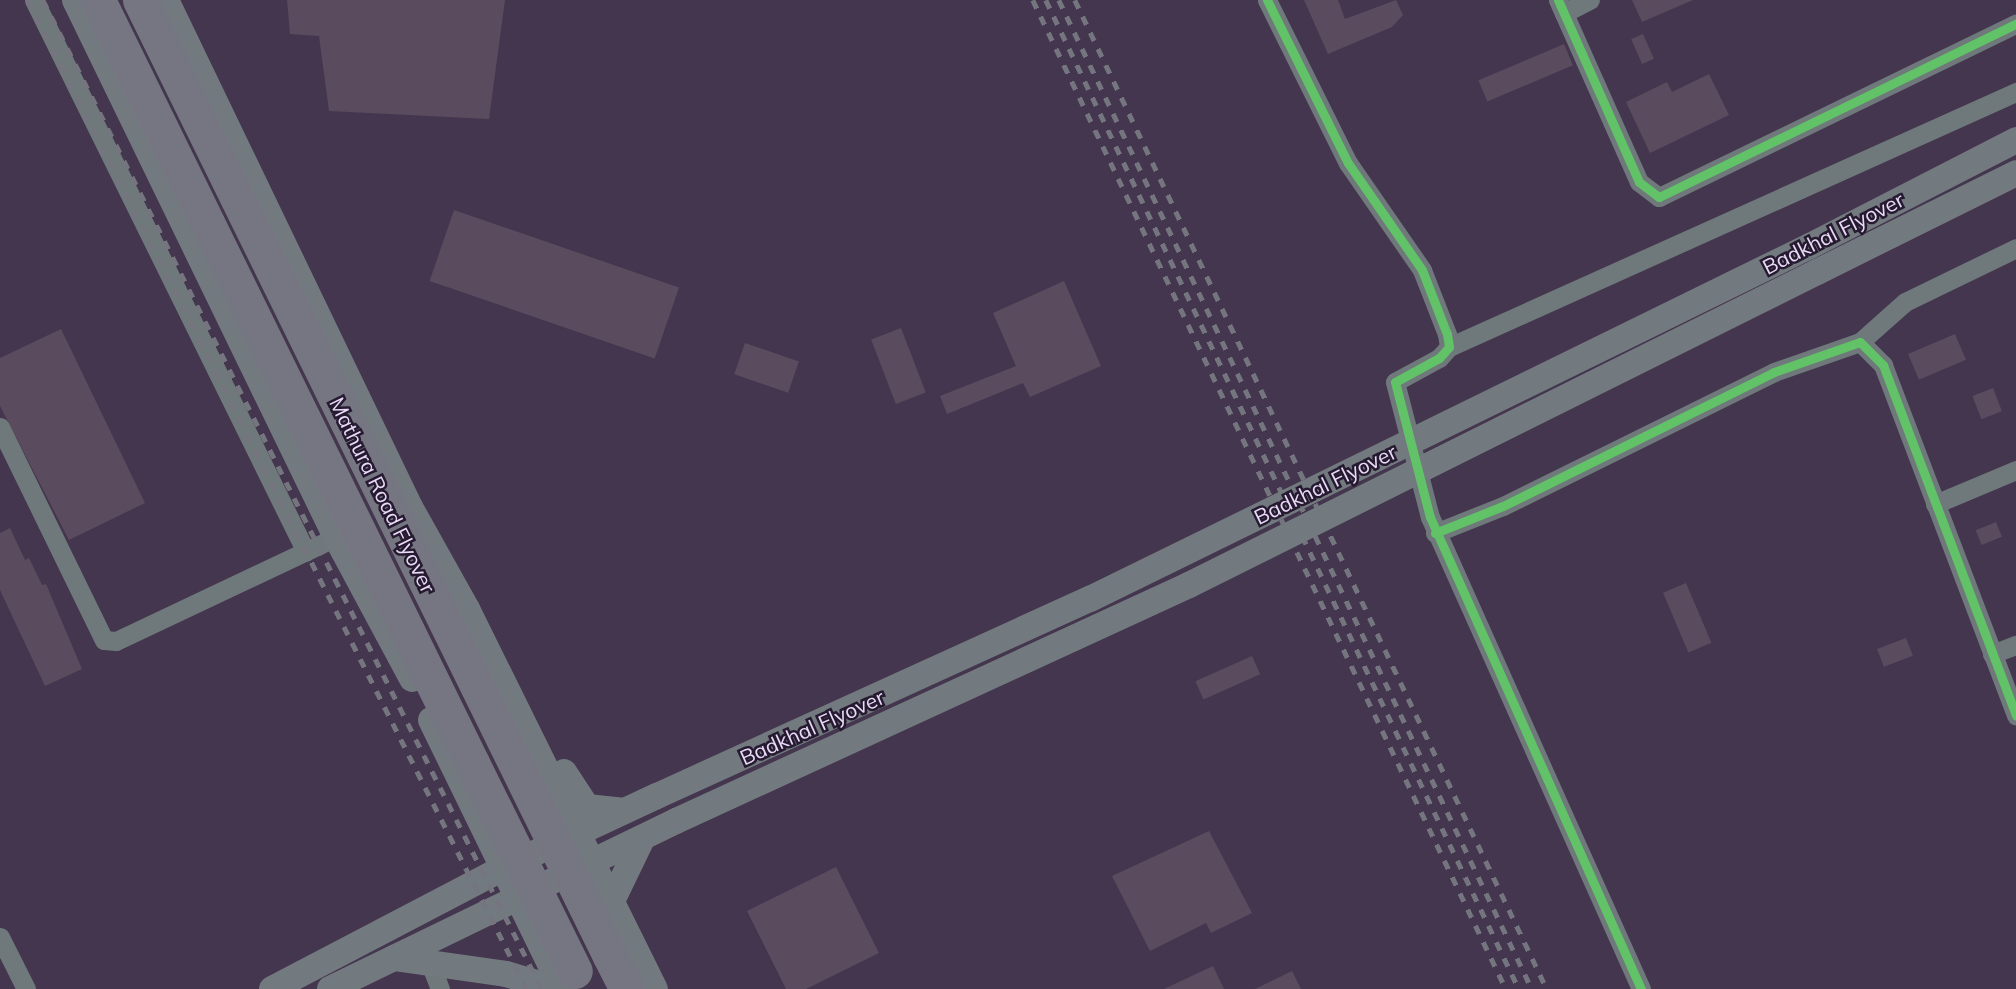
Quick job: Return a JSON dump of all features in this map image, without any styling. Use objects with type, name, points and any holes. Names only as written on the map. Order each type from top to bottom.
[{"type":"highway","name":"Mathura Road Flyover","points":[[98,0],[584,989]]},
{"type":"highway","name":"Mathura Road Flyover","points":[[140,0],[627,989]]},
{"type":"main road","points":[[75,0],[336,537],[464,786],[559,989]]},
{"type":"main road","points":[[166,0],[410,507],[467,609],[654,989]]},
{"type":"main road","name":"Badkhal Flyover","points":[[272,989],[503,868],[1090,599],[1810,246],[2016,140]]},
{"type":"main road","name":"Badkhal Flyover","points":[[330,989],[676,821],[1189,585],[2016,173]]},
{"type":"main road","points":[[467,609],[510,659],[574,791],[587,807],[625,811]]},
{"type":"main road","points":[[464,786],[479,792],[508,782],[529,765],[533,743]]},
{"type":"main road","points":[[616,911],[643,838]]},
{"type":"main road","points":[[546,957],[553,944],[579,923],[616,911]]},
{"type":"main road","points":[[394,958],[506,974],[559,989]]},
{"type":"street","points":[[34,0],[306,552]]},
{"type":"street","points":[[1268,0],[1348,163],[1422,270],[1449,347]]},
{"type":"street","points":[[1590,0],[1561,7],[1639,182],[1659,197],[2016,24]]},
{"type":"street","points":[[1642,989],[1435,533],[1395,382],[1449,347],[2016,92]]},
{"type":"street","points":[[1435,533],[1503,506],[1774,372],[1860,342],[1905,302],[2016,248]]},
{"type":"street","points":[[1860,342],[1883,365],[2016,716]]},
{"type":"street","points":[[0,427],[104,640],[116,641],[336,537]]},
{"type":"street","points":[[1935,504],[2016,470]]},
{"type":"street","points":[[1992,654],[2016,645]]},
{"type":"street","points":[[0,937],[26,989]]},
{"type":"street","points":[[430,963],[440,989]]},
{"type":"building","points":[[287,0],[505,0],[489,119],[329,111],[319,36],[290,34]]},
{"type":"building","points":[[1304,0],[1338,0],[1345,19],[1396,0],[1403,15],[1392,27],[1328,54]]},
{"type":"building","points":[[1632,0],[1693,0],[1642,22]]},
{"type":"building","points":[[1643,34],[1654,59],[1642,64],[1631,39]]},
{"type":"building","points":[[1564,44],[1573,65],[1487,102],[1478,80]]},
{"type":"building","points":[[1709,74],[1729,115],[1650,153],[1626,102],[1667,82],[1672,92]]},
{"type":"building","points":[[454,210],[679,287],[655,358],[430,281]]},
{"type":"building","points":[[1064,281],[1101,366],[1030,397],[1023,383],[947,414],[940,396],[1016,366],[993,313]]},
{"type":"building","points":[[901,328],[926,392],[896,404],[871,339]]},
{"type":"building","points":[[61,329],[145,503],[69,540],[0,406],[0,358]]},
{"type":"building","points":[[1955,334],[1966,360],[1919,380],[1908,354]]},
{"type":"building","points":[[745,343],[799,362],[788,393],[734,374]]},
{"type":"building","points":[[1993,388],[2002,411],[1981,419],[1972,396]]},
{"type":"building","points":[[1996,522],[2002,537],[1982,545],[1976,530]]},
{"type":"building","points":[[10,528],[25,560],[29,558],[42,585],[46,584],[82,669],[45,686],[0,590],[0,533]]},
{"type":"building","points":[[1686,583],[1711,643],[1688,653],[1663,593]]},
{"type":"building","points":[[1906,638],[1913,656],[1884,667],[1877,649]]},
{"type":"building","points":[[1252,656],[1260,674],[1203,699],[1195,681]]},
{"type":"building","points":[[1209,831],[1252,913],[1211,933],[1206,923],[1150,951],[1112,876]]},
{"type":"building","points":[[836,867],[879,953],[806,989],[786,989],[747,911]]},
{"type":"building","points":[[1213,966],[1224,989],[1164,989]]},
{"type":"building","points":[[1292,971],[1301,989],[1255,989]]},
{"type":"railway","points":[[28,0],[527,989]]},
{"type":"railway","points":[[43,0],[542,989]]},
{"type":"railway","points":[[1033,0],[1506,989]]},
{"type":"railway","points":[[1046,0],[1519,989]]},
{"type":"railway","points":[[1059,0],[1532,989]]},
{"type":"railway","points":[[1075,0],[1547,989]]},
{"type":"cycle path","points":[[1267,0],[1348,163],[1422,270],[1447,334],[1449,347],[1439,358],[1395,382],[1430,517],[1641,989]]},
{"type":"cycle path","points":[[1558,0],[1639,182],[1659,197],[2016,24]]},
{"type":"cycle path","points":[[1435,533],[1503,506],[1774,372],[1860,342],[1883,365],[2016,716]]}]
